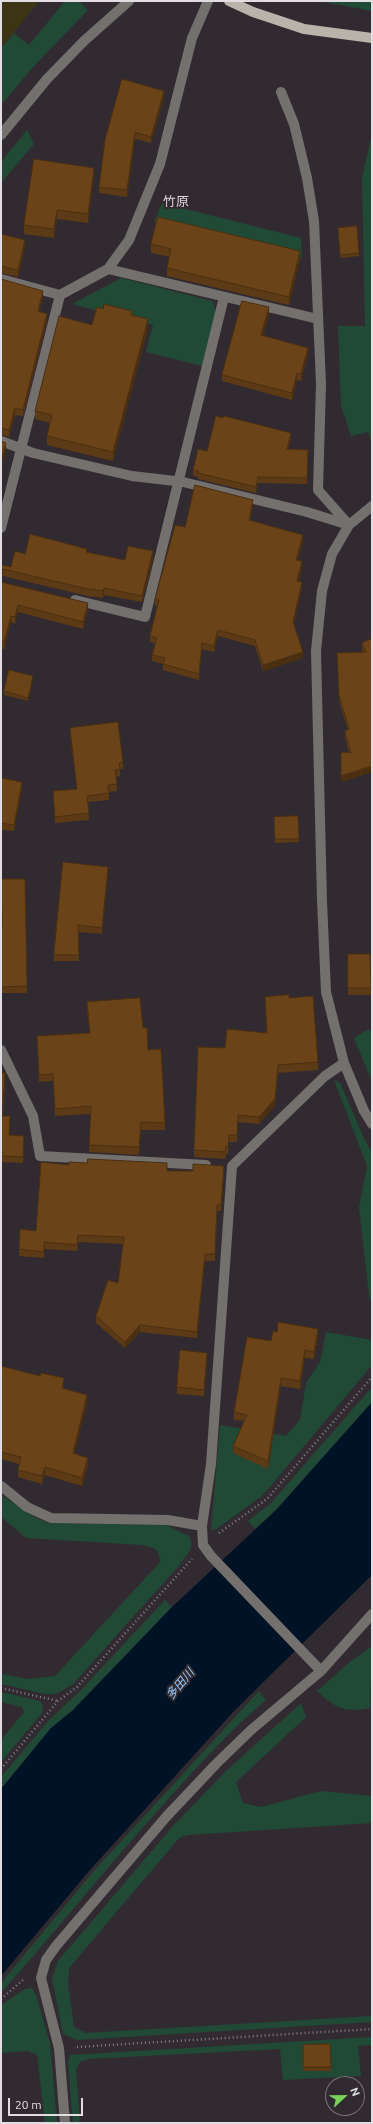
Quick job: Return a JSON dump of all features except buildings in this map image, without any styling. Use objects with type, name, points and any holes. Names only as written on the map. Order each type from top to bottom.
[{"type":"main road","points":[[229,1],[253,12],[304,29],[372,38]]},
{"type":"street","points":[[1,134],[46,79],[84,41],[129,1]]},
{"type":"street","points":[[1,279],[60,294],[108,269],[129,240],[160,164],[192,38],[208,1]]},
{"type":"street","points":[[281,92],[294,124],[307,178],[314,221],[321,384],[318,490],[350,525]]},
{"type":"street","points":[[108,269],[318,319]]},
{"type":"street","points":[[1,528],[60,294]]},
{"type":"street","points":[[62,597],[145,617],[224,297]]},
{"type":"street","points":[[1,441],[33,453],[132,476],[179,482],[306,512],[350,525]]},
{"type":"street","points":[[372,506],[350,525],[332,554],[322,591],[316,651],[322,901],[326,992],[344,1064],[364,1111],[372,1124]]},
{"type":"street","points":[[1,1050],[33,1116],[40,1156],[224,1166],[325,1076],[344,1064]]},
{"type":"street","points":[[224,1166],[210,1464],[202,1526],[203,1545],[211,1556],[321,1671]]},
{"type":"street","points":[[1,1486],[27,1507],[51,1518],[168,1520],[202,1526]]},
{"type":"street","points":[[65,2123],[59,2048],[41,1978],[46,1960],[56,1946],[166,1817],[250,1730],[321,1671],[372,1614]]},
{"type":"path","points":[[1,1769],[58,1701],[82,1681],[203,1545],[267,1499],[372,1377]]},
{"type":"path","points":[[1,1688],[58,1701]]},
{"type":"path","points":[[59,2048],[372,2029]]},
{"type":"green space","points":[[65,1],[79,1],[88,10],[33,67],[1,105],[1,48],[14,33],[29,45]]},
{"type":"green space","points":[[319,1],[372,1],[372,11]]},
{"type":"green space","points":[[27,130],[34,144],[1,183],[1,162]]},
{"type":"green space","points":[[372,133],[372,445],[368,432],[351,436],[341,405],[338,326],[365,326],[362,178]]},
{"type":"green space","points":[[162,203],[301,238],[302,258],[154,222]]},
{"type":"green space","points":[[121,278],[212,301],[216,311],[202,366],[146,352],[153,325],[72,304]]},
{"type":"green space","points":[[367,1030],[372,1030],[372,1082],[354,1038]]},
{"type":"green space","points":[[334,1080],[340,1083],[372,1153],[372,1305],[369,1295],[359,1207],[367,1166]]},
{"type":"green space","points":[[326,1332],[372,1340],[372,1365],[263,1495],[215,1530],[211,1530],[220,1425],[286,1436],[300,1420],[306,1383],[320,1362]]},
{"type":"green space","points":[[372,1387],[372,1402],[370,1405],[276,1510],[255,1529],[248,1521],[270,1504]]},
{"type":"green space","points":[[1,1494],[18,1507],[42,1521],[49,1523],[166,1525],[189,1536],[192,1544],[189,1552],[177,1568],[72,1685],[56,1694],[45,1694],[1,1684],[1,1674],[28,1679],[55,1676],[161,1561],[156,1549],[143,1545],[26,1538],[1,1517]]},
{"type":"green space","points":[[165,1600],[172,1607],[73,1710],[51,1728],[1,1789],[1,1777],[49,1720],[80,1691]]},
{"type":"green space","points":[[372,1646],[370,1708],[354,1710],[341,1708],[329,1702],[317,1691],[351,1661]]},
{"type":"green space","points":[[259,1691],[266,1700],[228,1735],[169,1798],[126,1846],[1,1993],[1,1983],[92,1873]]},
{"type":"green space","points":[[1,1692],[40,1701],[43,1705],[42,1713],[1,1762],[1,1740],[24,1712],[22,1707],[1,1702]]},
{"type":"green space","points":[[301,1703],[306,1717],[236,1782],[243,1803],[261,1807],[321,1791],[372,1796],[372,1823],[188,1835],[179,1838],[69,1968],[68,1984],[74,2027],[86,2033],[372,2016],[372,2022],[76,2040],[63,2034],[52,1978],[58,1961],[173,1826],[225,1772]]},
{"type":"green space","points":[[32,1988],[36,1995],[50,2043],[57,2123],[45,2123],[37,2055],[28,2051],[1,2053],[1,2005],[25,1989]]},
{"type":"green space","points":[[372,2037],[372,2045],[358,2046],[361,2076],[325,2076],[325,2078],[283,2080],[280,2049],[88,2059],[80,2062],[76,2069],[80,2123],[73,2123],[68,2062],[70,2055]]},
{"type":"sand","points":[[1,1],[39,1],[1,48]]},
{"type":"water","name":"多田川","points":[[372,1402],[372,1575],[234,1711],[90,1870],[1,1976],[1,1789],[51,1728],[73,1710],[172,1607],[276,1510]]},
{"type":"district","name":"竹原","points":[[176,202]]}]
